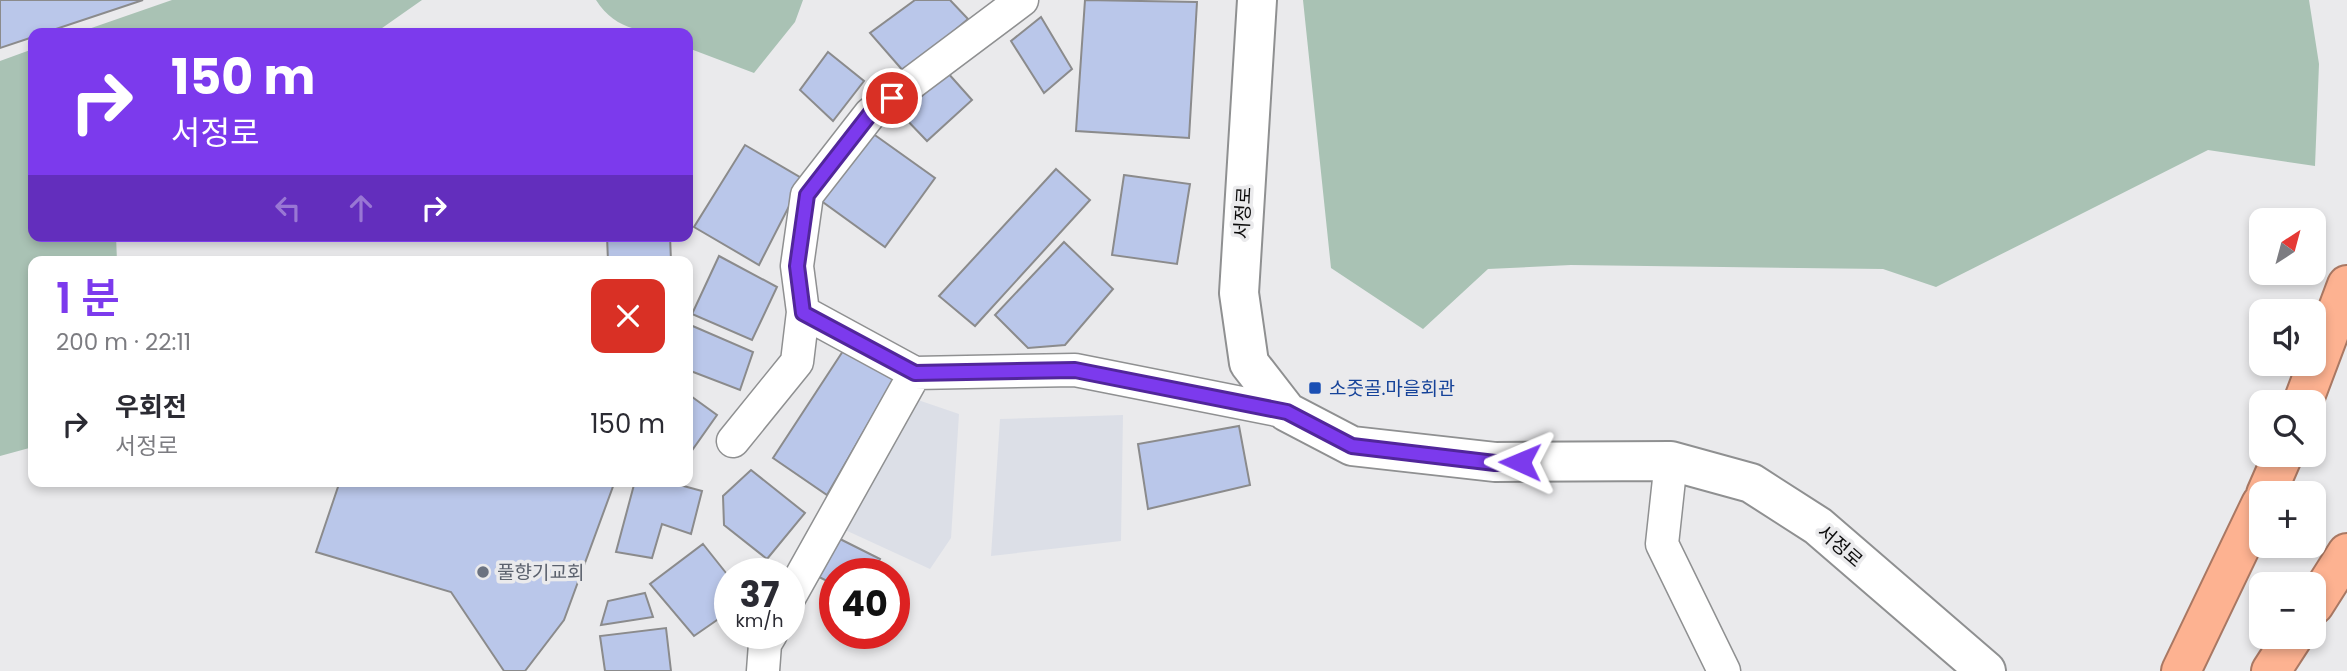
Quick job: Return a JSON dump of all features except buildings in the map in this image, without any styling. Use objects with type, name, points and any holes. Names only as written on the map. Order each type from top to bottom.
[{"type":"highway","points":[[2308,390],[2347,285]]},
{"type":"highway","points":[[2181,671],[2249,529]]},
{"type":"highway","points":[[2326,586],[2347,553]]},
{"type":"highway","points":[[2271,671],[2285,649]]},
{"type":"street","points":[[733,441],[797,362],[803,313],[797,266],[807,195],[870,114],[1022,0]]},
{"type":"street","name":"서정로","points":[[1257,0],[1239,293],[1249,363],[1287,412]]},
{"type":"street","name":"서정로","points":[[803,313],[915,373],[1075,370],[1287,412],[1352,446],[1495,463],[1671,461],[1751,483],[1818,526],[1986,671]]},
{"type":"street","points":[[805,569],[915,373]]},
{"type":"street","points":[[1671,461],[1662,544],[1724,671]]},
{"type":"street","points":[[763,671],[765,649]]},
{"type":"shaded area","points":[[918,400],[959,414],[951,538],[930,569],[843,529]]},
{"type":"shaded area","points":[[1123,415],[1121,541],[991,556],[1000,419]]},
{"type":"green space","points":[[172,0],[422,0],[382,28],[91,28]]},
{"type":"green space","points":[[596,0],[803,0],[795,22],[754,73],[693,50],[693,28],[633,28],[614,20]]},
{"type":"green space","points":[[1303,0],[2309,0],[2319,64],[2315,166],[2208,150],[1936,287],[1883,269],[1571,265],[1488,269],[1423,329],[1331,268]]},
{"type":"green space","points":[[28,51],[28,242],[116,242],[117,256],[28,256],[28,448],[0,456],[0,61]]},
{"type":"place","name":"소줏골.마을회관","points":[[1315,388]]},
{"type":"place","name":"풀향기교회","points":[[483,572]]},
{"type":"route","points":[[892,98],[870,114],[807,195],[797,266],[803,313],[915,373],[1075,370],[1287,412],[1352,446],[1495,463],[1520,462]]}]
